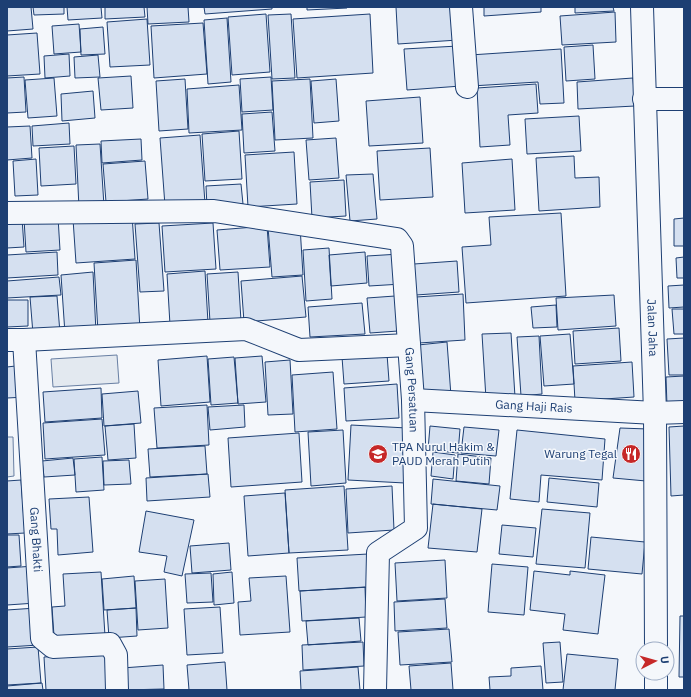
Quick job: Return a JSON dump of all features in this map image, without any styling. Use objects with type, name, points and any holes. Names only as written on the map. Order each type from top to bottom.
[{"type":"street","points":[[461,7],[467,87]]},
{"type":"street","name":"Jalan Jaha","points":[[642,7],[655,413],[656,641]]},
{"type":"street","points":[[644,99],[684,99]]},
{"type":"street","name":"Gang Persatuan","points":[[7,213],[214,211],[398,239],[402,246],[413,400],[416,528],[378,553],[375,690]]},
{"type":"street","points":[[15,340],[246,329],[299,350],[409,345]]},
{"type":"street","name":"Gang Bhakti","points":[[15,340],[42,638],[53,647],[110,644],[116,655],[117,690]]},
{"type":"street","name":"Gang Haji Rais","points":[[413,400],[655,413],[684,412]]},
{"type":"shaded area","points":[[117,355],[119,383],[53,387],[51,359]]},
{"type":"shaded area","points":[[7,437],[13,437],[14,476],[7,477]]},
{"type":"building","points":[[7,7],[31,7],[33,29],[7,31]]},
{"type":"building","points":[[33,7],[64,7],[64,14],[34,15]]},
{"type":"building","points":[[67,7],[101,7],[102,18],[68,20]]},
{"type":"building","points":[[105,7],[144,7],[145,17],[105,19]]},
{"type":"building","points":[[147,7],[188,7],[189,22],[148,24]]},
{"type":"building","points":[[204,7],[272,7],[272,9],[205,14]]},
{"type":"building","points":[[307,7],[347,7],[347,8],[307,10]]},
{"type":"building","points":[[396,7],[456,7],[458,40],[398,44]]},
{"type":"building","points":[[484,7],[541,7],[541,12],[484,16]]},
{"type":"building","points":[[575,7],[613,7],[614,11],[575,13]]},
{"type":"building","points":[[615,12],[616,42],[562,45],[560,16]]},
{"type":"building","points":[[266,14],[270,72],[232,75],[228,17]]},
{"type":"building","points":[[291,14],[295,78],[272,79],[268,15]]},
{"type":"building","points":[[370,14],[373,73],[297,78],[293,19]]},
{"type":"building","points":[[227,18],[231,82],[208,84],[204,20]]},
{"type":"building","points":[[147,19],[150,65],[110,67],[107,22]]},
{"type":"building","points":[[203,23],[207,74],[154,78],[151,26]]},
{"type":"building","points":[[79,24],[81,52],[54,54],[52,26]]},
{"type":"building","points":[[103,27],[105,54],[81,55],[80,29]]},
{"type":"building","points":[[37,33],[40,74],[7,76],[7,35]]},
{"type":"building","points":[[593,45],[595,79],[566,81],[564,47]]},
{"type":"building","points":[[458,46],[461,86],[407,90],[404,49]]},
{"type":"building","points":[[561,49],[564,103],[540,104],[538,82],[471,86],[470,55]]},
{"type":"building","points":[[69,54],[70,76],[45,78],[44,56]]},
{"type":"building","points":[[98,55],[100,77],[75,78],[74,57]]},
{"type":"building","points":[[131,76],[133,108],[101,110],[98,78]]},
{"type":"building","points":[[24,77],[26,112],[7,113],[7,78]]},
{"type":"building","points":[[271,77],[273,110],[242,112],[240,79]]},
{"type":"building","points":[[54,78],[57,116],[28,118],[25,80]]},
{"type":"building","points":[[633,78],[635,106],[578,109],[577,82]]},
{"type":"building","points":[[185,79],[188,129],[159,131],[156,81]]},
{"type":"building","points":[[310,79],[313,138],[275,140],[272,81]]},
{"type":"building","points":[[336,79],[339,121],[314,123],[311,81]]},
{"type":"building","points":[[536,84],[538,113],[508,115],[510,145],[480,147],[477,88]]},
{"type":"building","points":[[239,85],[242,130],[189,133],[187,89]]},
{"type":"building","points":[[93,91],[95,118],[62,121],[61,94]]},
{"type":"building","points":[[420,97],[423,143],[369,146],[366,101]]},
{"type":"building","points":[[272,112],[275,151],[244,153],[242,114]]},
{"type":"building","points":[[579,116],[581,151],[527,154],[525,119]]},
{"type":"building","points":[[69,123],[70,144],[33,146],[32,126]]},
{"type":"building","points":[[30,126],[32,158],[7,160],[7,127]]},
{"type":"building","points":[[239,131],[242,179],[205,181],[202,134]]},
{"type":"building","points":[[200,135],[205,203],[165,206],[160,138]]},
{"type":"building","points":[[336,138],[339,178],[309,180],[306,140]]},
{"type":"building","points":[[141,139],[142,160],[102,163],[101,141]]},
{"type":"building","points":[[100,144],[104,206],[79,208],[76,145]]},
{"type":"building","points":[[74,146],[76,184],[41,186],[39,148]]},
{"type":"building","points":[[430,148],[433,197],[380,200],[377,151]]},
{"type":"building","points":[[294,152],[297,204],[248,207],[245,155]]},
{"type":"building","points":[[574,156],[575,178],[599,177],[600,207],[539,211],[536,158]]},
{"type":"building","points":[[36,159],[38,195],[15,196],[13,161]]},
{"type":"building","points":[[512,159],[515,210],[465,213],[462,163]]},
{"type":"building","points":[[145,161],[148,199],[106,202],[103,164]]},
{"type":"building","points":[[373,174],[377,219],[350,221],[346,175]]},
{"type":"building","points":[[344,180],[346,216],[312,218],[310,182]]},
{"type":"building","points":[[241,184],[243,204],[207,207],[206,186]]},
{"type":"building","points":[[561,213],[566,296],[466,303],[462,247],[491,245],[489,217]]},
{"type":"building","points":[[132,215],[135,259],[76,263],[73,219]]},
{"type":"building","points":[[58,217],[60,250],[26,252],[24,219]]},
{"type":"building","points":[[22,218],[24,247],[7,248],[7,219]]},
{"type":"building","points":[[684,218],[684,246],[674,246],[674,219]]},
{"type":"building","points":[[159,223],[164,291],[140,292],[135,224]]},
{"type":"building","points":[[213,223],[216,269],[165,272],[162,226]]},
{"type":"building","points":[[267,226],[270,267],[220,270],[217,230]]},
{"type":"building","points":[[300,226],[303,275],[272,277],[268,227]]},
{"type":"building","points":[[329,248],[332,299],[306,301],[303,250]]},
{"type":"building","points":[[57,252],[58,275],[7,278],[7,255]]},
{"type":"building","points":[[365,252],[367,283],[331,286],[329,255]]},
{"type":"building","points":[[400,254],[402,284],[369,286],[367,256]]},
{"type":"building","points":[[684,257],[684,278],[677,278],[676,258]]},
{"type":"building","points":[[136,260],[140,330],[98,332],[94,263]]},
{"type":"building","points":[[457,261],[459,292],[416,295],[414,264]]},
{"type":"building","points":[[205,271],[208,323],[170,325],[167,274]]},
{"type":"building","points":[[93,272],[96,332],[65,334],[61,275]]},
{"type":"building","points":[[238,272],[241,321],[210,322],[207,274]]},
{"type":"building","points":[[302,276],[306,317],[244,322],[241,281]]},
{"type":"building","points":[[59,277],[61,295],[7,298],[7,281]]},
{"type":"building","points":[[684,285],[684,307],[669,308],[668,286]]},
{"type":"building","points":[[463,294],[465,340],[419,343],[416,297]]},
{"type":"building","points":[[614,295],[616,326],[558,330],[556,298]]},
{"type":"building","points":[[57,296],[60,333],[33,334],[30,297]]},
{"type":"building","points":[[395,296],[398,331],[370,333],[367,298]]},
{"type":"building","points":[[7,300],[28,300],[28,326],[7,327]]},
{"type":"building","points":[[362,303],[365,334],[310,337],[308,307]]},
{"type":"building","points":[[556,305],[557,327],[533,328],[531,307]]},
{"type":"building","points":[[672,309],[684,309],[684,334],[674,334]]},
{"type":"building","points":[[619,328],[621,361],[575,364],[573,331]]},
{"type":"building","points":[[511,333],[515,397],[486,399],[482,334]]},
{"type":"building","points":[[570,334],[574,384],[544,386],[540,336]]},
{"type":"building","points":[[539,336],[542,394],[521,396],[517,337]]},
{"type":"building","points":[[684,338],[684,375],[669,375],[667,339]]},
{"type":"building","points":[[447,342],[451,396],[421,397],[418,345]]},
{"type":"building","points":[[387,354],[389,381],[344,384],[342,357]]},
{"type":"building","points":[[207,356],[210,402],[161,406],[158,360]]},
{"type":"building","points":[[262,356],[266,402],[238,404],[235,358]]},
{"type":"building","points":[[234,357],[238,403],[211,405],[208,359]]},
{"type":"building","points":[[290,360],[293,414],[268,415],[265,362]]},
{"type":"building","points":[[632,362],[634,397],[575,401],[573,366]]},
{"type":"building","points":[[24,365],[26,397],[7,398],[7,367]]},
{"type":"building","points":[[333,372],[337,429],[295,432],[292,375]]},
{"type":"building","points":[[684,376],[684,406],[667,406],[666,377]]},
{"type":"building","points":[[397,384],[399,418],[346,421],[344,388]]},
{"type":"building","points":[[101,388],[102,418],[45,422],[43,392]]},
{"type":"building","points":[[138,391],[141,423],[104,426],[102,394]]},
{"type":"building","points":[[207,405],[209,445],[157,448],[154,408]]},
{"type":"building","points":[[244,405],[245,427],[210,430],[208,407]]},
{"type":"building","points":[[102,419],[105,455],[45,459],[43,423]]},
{"type":"building","points":[[134,424],[136,458],[108,460],[105,426]]},
{"type":"building","name":"TPA Nurul Hakim & PAUD Merah Putih","points":[[351,425],[407,428],[405,483],[348,480]]},
{"type":"building","points":[[430,426],[460,429],[458,453],[428,450]]},
{"type":"building","points":[[684,426],[684,495],[671,496],[669,427]]},
{"type":"building","points":[[464,427],[499,430],[496,456],[461,453]]},
{"type":"building","name":"Warung Tegal","points":[[620,428],[648,429],[646,481],[613,478]]},
{"type":"building","points":[[343,430],[346,483],[311,486],[308,432]]},
{"type":"building","points":[[517,430],[605,439],[602,480],[541,475],[539,502],[510,499]]},
{"type":"building","points":[[299,433],[302,482],[231,487],[228,438]]},
{"type":"building","points":[[205,446],[207,474],[150,477],[148,449]]},
{"type":"building","points":[[433,452],[455,455],[453,479],[431,476]]},
{"type":"building","points":[[458,454],[491,458],[489,484],[456,481]]},
{"type":"building","points":[[102,457],[104,490],[76,492],[74,459]]},
{"type":"building","points":[[73,458],[75,475],[44,477],[42,461]]},
{"type":"building","points":[[129,460],[131,484],[104,485],[103,461]]},
{"type":"building","points":[[208,474],[210,497],[147,501],[146,478]]},
{"type":"building","points":[[549,478],[599,483],[597,507],[547,502]]},
{"type":"building","points":[[433,479],[500,486],[497,510],[431,504]]},
{"type":"building","points":[[21,480],[25,533],[7,534],[7,481]]},
{"type":"building","points":[[344,486],[348,550],[289,553],[285,490]]},
{"type":"building","points":[[392,486],[394,530],[348,533],[346,489]]},
{"type":"building","points":[[285,493],[289,553],[248,556],[244,496]]},
{"type":"building","points":[[89,497],[93,552],[58,555],[57,529],[51,529],[49,499]]},
{"type":"building","points":[[433,504],[482,509],[477,552],[428,548]]},
{"type":"building","points":[[542,509],[590,513],[585,568],[536,564]]},
{"type":"building","points":[[146,511],[194,520],[182,576],[164,572],[167,556],[139,552]]},
{"type":"building","points":[[502,525],[536,528],[533,557],[499,554]]},
{"type":"building","points":[[7,535],[19,535],[21,566],[7,567]]},
{"type":"building","points":[[591,537],[645,542],[642,574],[588,569]]},
{"type":"building","points":[[229,543],[231,570],[192,573],[190,546]]},
{"type":"building","points":[[368,554],[370,587],[299,591],[297,558]]},
{"type":"building","points":[[445,560],[447,598],[397,601],[395,563]]},
{"type":"building","points":[[492,564],[528,567],[524,615],[488,612]]},
{"type":"building","points":[[34,566],[36,603],[7,605],[7,568]]},
{"type":"building","points":[[534,571],[570,575],[570,571],[605,575],[598,634],[563,630],[565,614],[530,610]]},
{"type":"building","points":[[101,572],[105,636],[54,636],[52,607],[65,606],[63,574]]},
{"type":"building","points":[[232,572],[234,603],[214,605],[213,574]]},
{"type":"building","points":[[211,573],[213,602],[187,603],[185,574]]},
{"type":"building","points":[[134,576],[136,608],[104,610],[102,579]]},
{"type":"building","points":[[286,576],[290,632],[240,635],[238,602],[251,601],[249,578]]},
{"type":"building","points":[[165,579],[168,628],[138,630],[135,581]]},
{"type":"building","points":[[365,587],[366,617],[302,621],[300,591]]},
{"type":"building","points":[[445,599],[447,628],[395,631],[394,602]]},
{"type":"building","points":[[220,607],[223,653],[187,655],[184,609]]},
{"type":"building","points":[[36,608],[39,645],[7,647],[7,610]]},
{"type":"building","points":[[136,608],[137,636],[109,638],[107,610]]},
{"type":"building","points":[[680,616],[684,616],[684,677],[679,677]]},
{"type":"building","points":[[359,618],[361,641],[308,645],[306,621]]},
{"type":"building","points":[[449,629],[452,662],[400,665],[398,632]]},
{"type":"building","points":[[363,642],[364,666],[303,670],[302,645]]},
{"type":"building","points":[[560,642],[563,682],[546,683],[543,643]]},
{"type":"building","points":[[38,647],[41,683],[7,685],[7,649]]},
{"type":"building","points":[[106,653],[108,690],[46,690],[44,657]]},
{"type":"building","points":[[567,654],[618,659],[615,690],[563,690]]},
{"type":"building","points":[[225,662],[227,690],[189,690],[187,665]]},
{"type":"building","points":[[451,663],[453,690],[411,690],[409,666]]},
{"type":"building","points":[[163,665],[164,689],[124,690],[122,668]]},
{"type":"building","points":[[541,666],[543,690],[490,690],[489,677],[511,676],[511,668]]},
{"type":"building","points":[[358,667],[360,690],[301,690],[300,671]]},
{"type":"building","points":[[42,683],[43,690],[7,690],[7,686]]},
{"type":"place","name":"TPA Nurul Hakim & PAUD Merah Putih","points":[[378,454]]},
{"type":"place","name":"Warung Tegal","points":[[631,454]]}]
